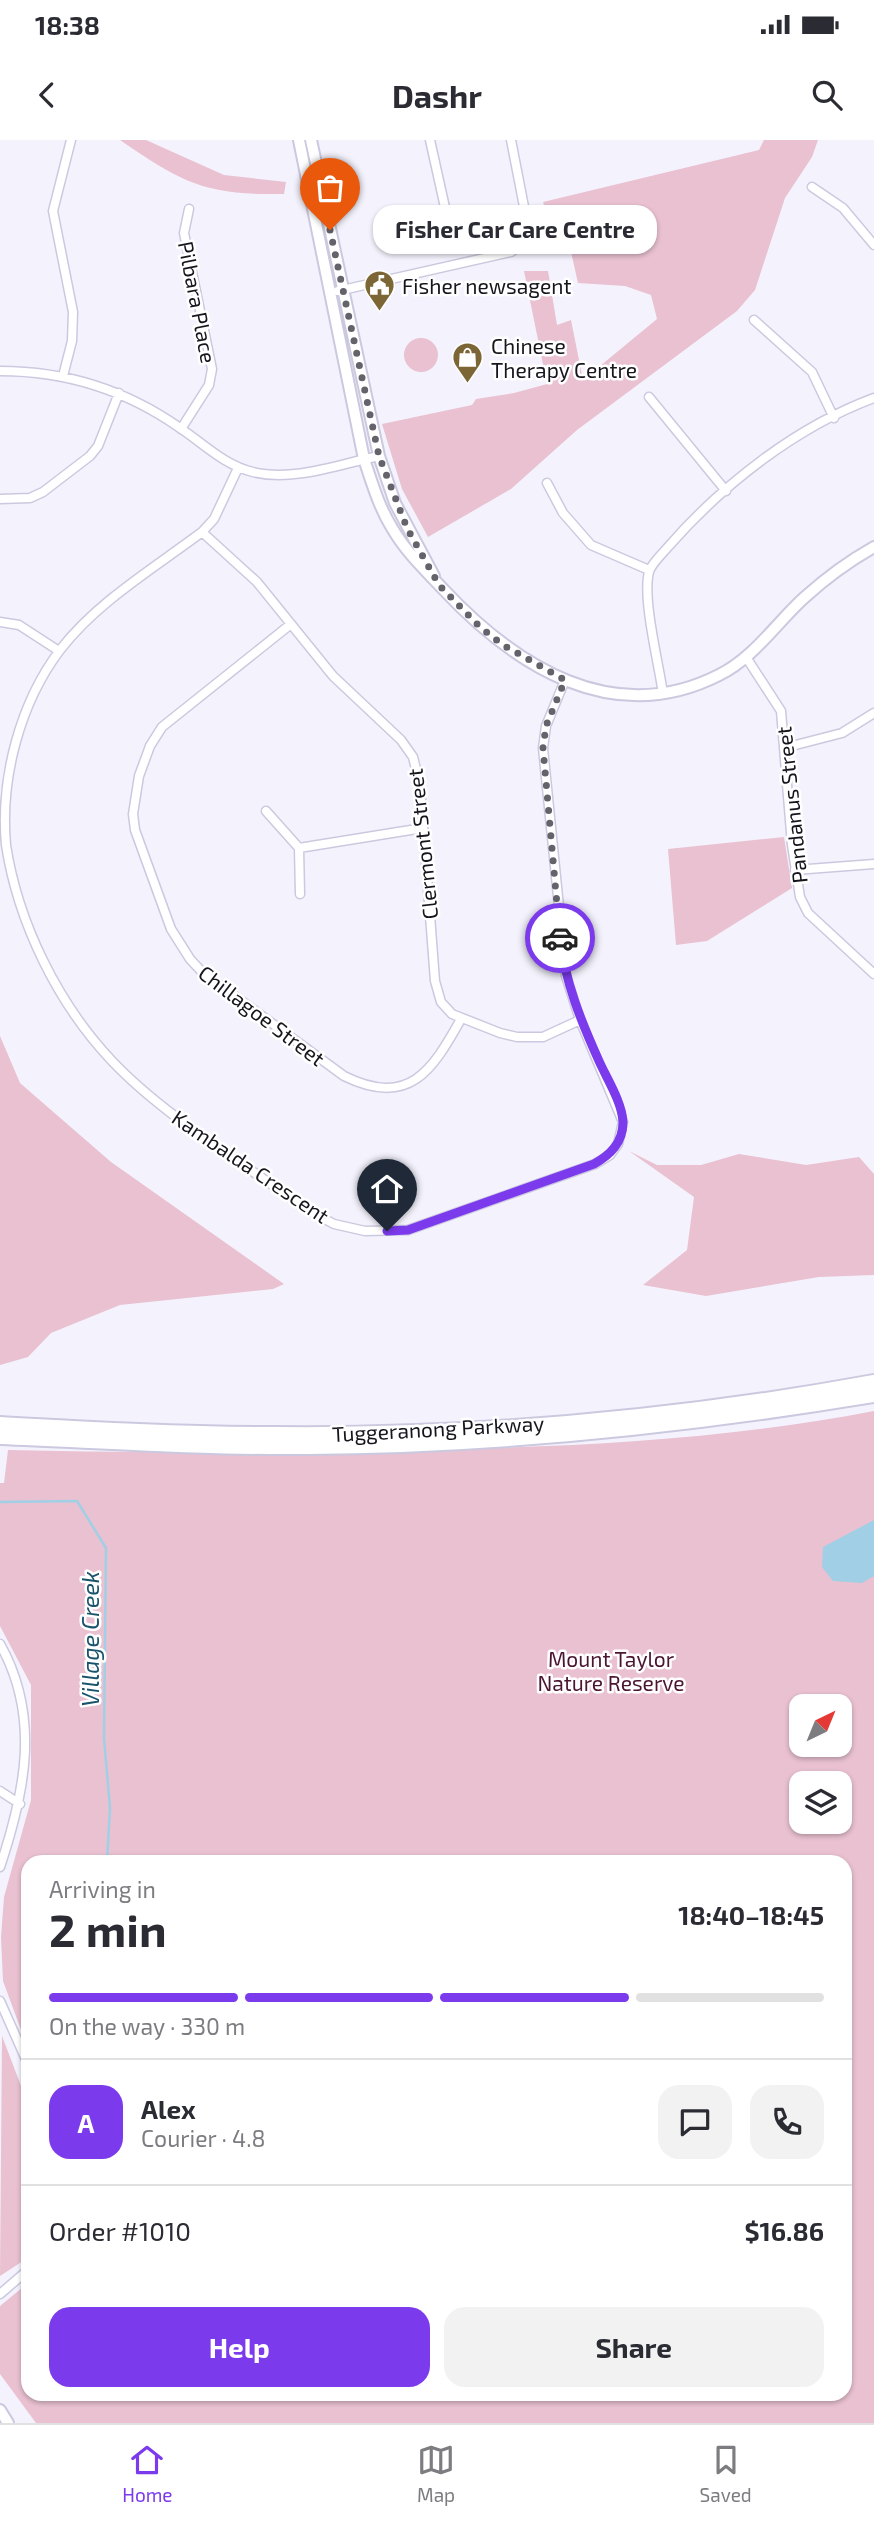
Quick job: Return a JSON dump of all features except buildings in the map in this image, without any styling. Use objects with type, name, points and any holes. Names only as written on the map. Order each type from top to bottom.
[{"type":"highway","name":"Tuggeranong Parkway","points":[[0,1424],[228,1434],[447,1429],[657,1413],[874,1382]]},
{"type":"highway","name":"Tuggeranong Parkway","points":[[0,1437],[305,1447],[456,1442],[653,1427],[874,1395]]},
{"type":"street","points":[[63,376],[72,341],[73,312],[53,211],[71,140]]},
{"type":"street","points":[[299,140],[364,459],[391,528],[412,560],[503,645],[565,680],[605,693],[663,694],[700,685],[723,674],[746,657],[805,597],[841,567],[874,547]]},
{"type":"street","points":[[311,140],[379,456],[401,516],[439,585]]},
{"type":"street","points":[[430,140],[446,212]]},
{"type":"street","points":[[330,293],[511,252],[522,244],[528,227],[511,140]]},
{"type":"street","points":[[813,187],[837,203],[874,245]]},
{"type":"street","name":"Pilbara Place","points":[[181,429],[209,386],[212,369],[184,233],[189,209]]},
{"type":"street","points":[[754,320],[812,372],[834,418]]},
{"type":"street","points":[[0,371],[63,376],[119,393],[181,429],[238,468],[278,475],[315,471],[379,456]]},
{"type":"street","points":[[0,499],[30,498],[43,492],[90,456],[98,446],[119,393]]},
{"type":"street","points":[[649,397],[726,491]]},
{"type":"street","points":[[663,694],[648,589],[649,570],[686,528],[759,463],[834,418],[874,398]]},
{"type":"street","name":"Kambalda Crescent","points":[[238,468],[214,519],[202,532],[96,612],[59,651],[16,730],[6,780],[6,845],[21,901],[51,976],[86,1032],[150,1097],[306,1209],[334,1224],[365,1231],[408,1230],[594,1164],[610,1155],[618,1144],[623,1122],[580,1020],[562,959],[543,748],[546,726],[565,680]]},
{"type":"street","points":[[547,484],[563,513],[591,545],[649,570]]},
{"type":"street","name":"Clermont Street","points":[[202,532],[257,582],[333,676],[401,740],[413,757],[420,785],[435,981],[441,1002],[452,1014],[461,1018],[500,1033],[530,1038],[543,1037],[580,1020]]},
{"type":"street","points":[[0,622],[19,625],[59,651]]},
{"type":"street","name":"Chillagoe Street","points":[[291,624],[162,727],[144,759],[135,793],[135,830],[171,929],[202,972],[344,1076],[359,1084],[379,1089],[397,1088],[421,1077],[440,1056],[461,1018]]},
{"type":"street","name":"Pandanus Street","points":[[746,657],[781,711],[795,870],[800,897],[808,913],[874,974]]},
{"type":"street","points":[[784,748],[842,733],[874,713]]},
{"type":"street","points":[[266,811],[299,848],[300,894]]},
{"type":"street","points":[[299,848],[423,828]]},
{"type":"street","points":[[795,870],[874,864]]},
{"type":"street","points":[[0,1644],[19,1688],[26,1730],[20,1804],[0,1867]]},
{"type":"street","points":[[0,1791],[20,1804]]},
{"type":"street","points":[[0,2001],[21,2048]]},
{"type":"street","points":[[0,2294],[21,2276]]},
{"type":"street","points":[[0,2410],[8,2423]]},
{"type":"green space","points":[[120,140],[146,140],[224,175],[286,182],[284,194],[234,192],[196,184],[179,177]]},
{"type":"green space","points":[[764,140],[818,140],[812,157],[785,198],[755,290],[737,311],[577,430],[511,489],[428,537],[402,489],[382,424],[472,405],[476,399],[547,384],[524,271],[548,271],[557,325],[571,320],[583,380],[657,319],[651,295],[625,286],[578,283],[571,252],[557,254],[543,202],[759,150]]},
{"type":"green space","points":[[421,338],[433,343],[438,355],[433,367],[421,372],[409,367],[404,355],[409,343]]},
{"type":"green space","points":[[784,837],[792,888],[707,941],[676,945],[668,849]]},
{"type":"green space","points":[[0,1036],[20,1083],[111,1162],[284,1284],[273,1289],[120,1305],[51,1333],[28,1357],[0,1365]]},
{"type":"green space","points":[[629,1151],[657,1165],[701,1165],[739,1154],[806,1165],[859,1157],[874,1174],[874,1275],[819,1277],[706,1296],[643,1285],[687,1250],[694,1197]]},
{"type":"green space","name":"Mount Taylor Nature Reserve","points":[[874,1411],[874,2423],[36,2423],[0,2374],[0,2306],[21,2289],[21,2401],[852,2401],[852,1855],[21,1855],[21,2030],[3,1981],[1,1937],[4,1897],[31,1800],[31,1685],[0,1626],[0,1483],[4,1483],[8,1450],[226,1452],[422,1449],[552,1446],[681,1438]]},
{"type":"green space","points":[[2,2036],[21,2086],[21,2262],[0,2276]]},
{"type":"water","points":[[874,1520],[874,1576],[862,1583],[833,1581],[822,1567],[823,1547]]},
{"type":"waterway","name":"Village Creek","points":[[0,1502],[77,1501],[106,1548],[104,1738],[110,1808],[107,1855]]},
{"type":"way so far","points":[[330,230],[379,456],[395,503],[407,528],[439,585],[480,627],[543,670],[565,680],[546,726],[543,748],[560,938]]},
{"type":"place","name":"Fisher Car Care Centre","points":[[330,230]]},
{"type":"place","name":"Fisher newsagent","points":[[379,312]]},
{"type":"place","name":"Chinese Therapy Centre","points":[[468,384]]},
{"type":"route","points":[[387,1231],[408,1230],[594,1164],[610,1155],[618,1144],[623,1122],[619,1107],[580,1020],[566,976],[560,938]]}]
